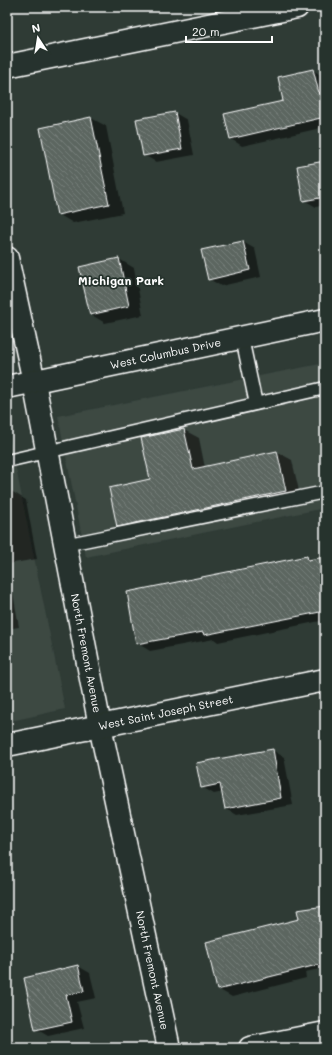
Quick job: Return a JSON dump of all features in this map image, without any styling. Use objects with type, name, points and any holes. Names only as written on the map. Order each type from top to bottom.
[{"type":"street","points":[[7,66],[296,7]]},
{"type":"street","name":"North Fremont Avenue","points":[[7,258],[34,382],[64,545],[100,726],[169,1048]]},
{"type":"street","name":"West Columbus Drive","points":[[7,387],[325,320]]},
{"type":"street","name":"West Saint Joseph Street","points":[[7,744],[325,680]]},
{"type":"street","points":[[250,1048],[325,1033]]},
{"type":"lane","points":[[242,338],[256,404]]},
{"type":"lane","points":[[7,461],[325,388]]},
{"type":"lane","points":[[64,545],[325,492]]},
{"type":"shaded area","points":[[325,363],[325,508],[86,557],[58,416]]},
{"type":"shaded area","points":[[7,424],[65,709],[7,722]]},
{"type":"building","points":[[313,69],[319,93],[325,92],[325,117],[230,139],[224,114],[283,101],[278,77]]},
{"type":"building","points":[[175,112],[182,149],[143,156],[136,119]]},
{"type":"building","points":[[91,117],[109,204],[57,215],[40,128]]},
{"type":"building","points":[[325,161],[325,197],[303,201],[297,166]]},
{"type":"building","points":[[243,241],[250,270],[208,280],[201,250]]},
{"type":"building","points":[[119,258],[129,306],[90,315],[79,267]]},
{"type":"building","points":[[184,429],[193,469],[277,451],[286,491],[117,527],[109,488],[150,479],[141,438]]},
{"type":"building","points":[[307,556],[308,560],[325,557],[325,611],[204,635],[203,632],[136,644],[127,592]]},
{"type":"building","points":[[273,749],[281,798],[225,809],[220,784],[201,788],[196,763]]},
{"type":"building","points":[[325,906],[325,963],[217,990],[206,942],[299,919],[297,910]]},
{"type":"building","points":[[78,965],[84,991],[66,995],[72,1022],[35,1030],[24,978]]},
{"type":"district","name":"Michigan Park","points":[[121,281]]}]
